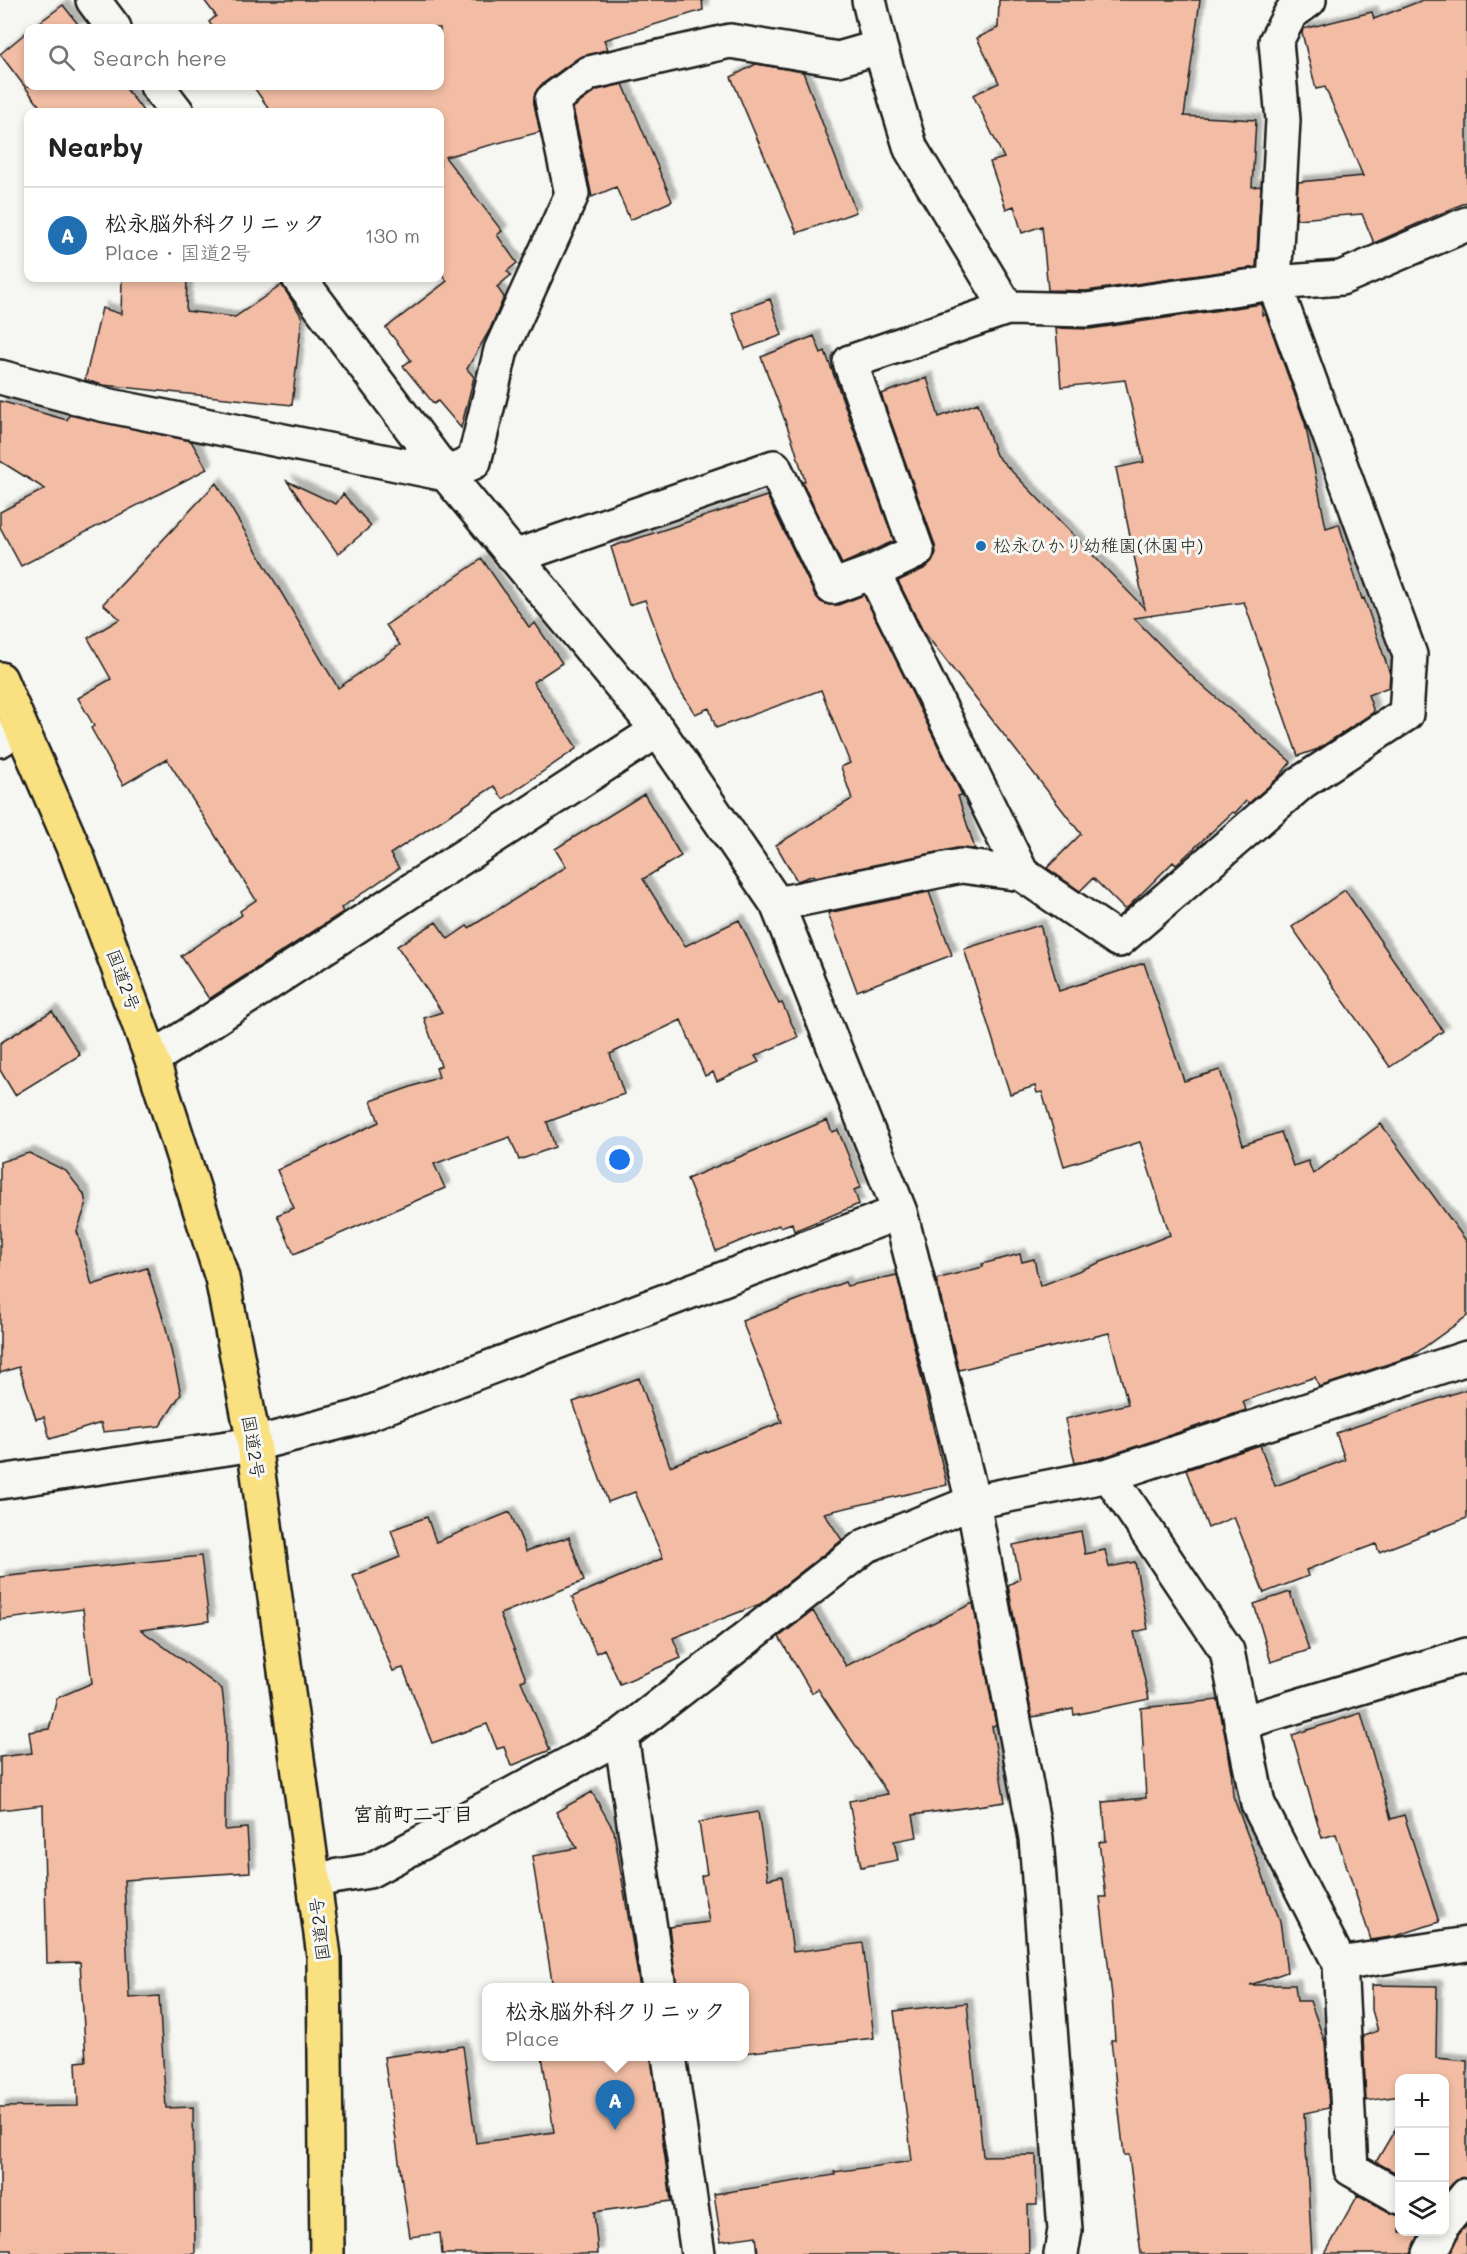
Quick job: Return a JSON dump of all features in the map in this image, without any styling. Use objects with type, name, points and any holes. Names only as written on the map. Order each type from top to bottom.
[{"type":"highway","name":"国道2号","points":[[0,679],[10,733],[77,856],[152,1059],[222,1278],[254,1444],[324,1956],[327,2254]]},
{"type":"street","points":[[93,0],[111,24]]},
{"type":"street","points":[[869,0],[880,47],[911,149],[1007,308]]},
{"type":"street","points":[[777,904],[961,866],[1022,874],[1119,940],[1302,782],[1406,714],[1410,655],[1274,283],[1283,120],[1276,41],[1291,12],[1309,0]]},
{"type":"street","points":[[0,377],[100,404],[446,474],[474,462],[501,350],[572,194],[552,100],[589,73],[730,41],[838,59],[880,47]]},
{"type":"street","points":[[160,90],[174,108]]},
{"type":"street","points":[[514,557],[774,468],[831,587],[873,572],[917,551],[850,362],[1007,308],[1087,310],[1274,283],[1341,278],[1467,224]]},
{"type":"street","points":[[302,282],[446,474],[658,730],[777,904],[900,1212],[973,1503],[1036,1838],[1065,2230],[1061,2254]]},
{"type":"street","points":[[873,572],[1022,874]]},
{"type":"street","points":[[152,1059],[658,730]]},
{"type":"street","points":[[0,1482],[254,1444],[356,1418],[900,1212]]},
{"type":"street","points":[[314,1880],[369,1871],[621,1736],[865,1546],[973,1503],[1109,1475],[1467,1358]]},
{"type":"street","points":[[1109,1475],[1227,1651],[1258,1804],[1340,1964],[1352,2169],[1395,2194]]},
{"type":"street","points":[[1241,1723],[1467,1655]]},
{"type":"street","points":[[621,1736],[657,1983]]},
{"type":"street","points":[[1340,1964],[1467,1944]]},
{"type":"street","points":[[670,2061],[698,2254]]},
{"type":"street","points":[[1449,2218],[1467,2195]]},
{"type":"street","points":[[1430,2254],[1439,2236]]},
{"type":"building","points":[[204,0],[702,0],[703,10],[604,40],[608,49],[578,58],[541,85],[535,93],[534,103],[540,132],[445,157],[502,231],[497,235],[517,263],[507,271],[511,275],[497,287],[504,297],[490,329],[467,369],[474,377],[461,428],[438,401],[434,404],[403,366],[411,360],[386,328],[447,281],[444,277],[444,108],[268,108],[256,90],[444,90],[444,24],[210,24],[209,22],[216,16]]},
{"type":"building","points":[[999,0],[1200,0],[1184,116],[1256,120],[1252,187],[1261,186],[1256,267],[1086,291],[1048,290],[1042,226],[1022,233],[1014,206],[1006,209],[990,162],[1004,158],[973,95],[999,83],[977,38],[998,28]]},
{"type":"building","points":[[1423,0],[1467,0],[1467,202],[1374,243],[1362,214],[1296,219],[1298,182],[1363,176],[1325,87],[1316,89],[1302,33],[1303,29],[1372,12],[1374,19]]},
{"type":"building","points":[[63,5],[78,24],[37,24]]},
{"type":"building","points":[[24,34],[24,86],[0,54]]},
{"type":"building","points":[[756,64],[803,72],[856,212],[797,233],[731,77]]},
{"type":"building","points":[[623,84],[672,201],[630,220],[616,187],[592,197],[573,108],[597,90]]},
{"type":"building","points":[[27,90],[127,90],[141,108],[41,108]]},
{"type":"building","points":[[122,282],[187,282],[186,311],[235,317],[282,285],[302,317],[292,405],[103,385],[85,380],[102,308],[121,314]]},
{"type":"building","points":[[770,299],[782,335],[745,349],[732,313]]},
{"type":"building","points":[[1262,304],[1262,315],[1266,315],[1305,423],[1326,528],[1339,524],[1362,599],[1364,598],[1390,674],[1389,687],[1368,695],[1374,712],[1318,749],[1298,756],[1244,602],[1134,618],[1190,675],[1291,762],[1277,779],[1249,803],[1246,801],[1235,813],[1233,812],[1176,865],[1173,862],[1125,910],[1093,878],[1080,891],[1047,868],[1081,834],[923,631],[898,581],[926,568],[936,553],[881,394],[927,378],[939,417],[978,403],[996,455],[1145,609],[1116,468],[1144,462],[1125,380],[1061,387],[1056,328],[1090,329]]},
{"type":"building","points":[[814,336],[821,353],[825,351],[894,541],[842,564],[802,482],[805,481],[793,442],[761,357]]},
{"type":"building","points":[[0,401],[67,420],[69,415],[191,441],[207,469],[21,566],[0,527],[0,512],[45,489],[0,461]]},
{"type":"building","points":[[287,481],[336,504],[343,494],[371,526],[338,554]]},
{"type":"building","points":[[216,483],[338,688],[400,645],[386,625],[482,559],[529,627],[535,623],[562,663],[533,682],[577,748],[503,799],[494,786],[390,854],[399,868],[341,908],[343,912],[209,999],[181,956],[242,915],[240,911],[256,900],[167,759],[123,785],[91,728],[94,726],[78,698],[111,679],[88,638],[120,619],[103,604]]},
{"type":"building","points":[[767,496],[815,595],[821,602],[838,605],[864,595],[962,795],[958,796],[975,849],[957,848],[815,877],[814,875],[797,881],[776,845],[852,799],[841,767],[850,763],[821,690],[716,728],[709,708],[695,714],[675,682],[645,600],[629,605],[611,547]]},
{"type":"building","points":[[644,794],[681,856],[643,879],[685,946],[739,920],[779,1004],[782,1003],[798,1037],[755,1056],[759,1062],[717,1081],[713,1072],[705,1076],[681,1020],[610,1054],[624,1094],[547,1122],[555,1147],[519,1160],[510,1137],[434,1164],[445,1188],[294,1254],[277,1215],[294,1208],[277,1170],[379,1122],[371,1101],[439,1077],[436,1068],[441,1066],[424,1018],[442,1012],[397,946],[436,922],[448,939],[467,926],[469,928],[566,867],[555,849]]},
{"type":"building","points":[[1345,890],[1443,1031],[1390,1067],[1292,927]]},
{"type":"building","points":[[929,892],[952,955],[857,991],[828,913]]},
{"type":"building","points":[[1040,925],[1059,991],[1144,963],[1184,1081],[1220,1070],[1243,1145],[1281,1132],[1293,1166],[1308,1161],[1313,1174],[1381,1124],[1467,1242],[1467,1316],[1412,1356],[1319,1387],[1315,1377],[1243,1401],[1246,1410],[1104,1457],[1075,1463],[1065,1419],[1128,1404],[1109,1333],[959,1370],[936,1279],[983,1267],[982,1264],[1020,1254],[1022,1262],[1034,1259],[1040,1286],[1170,1235],[1140,1142],[1064,1166],[1042,1092],[1037,1093],[1035,1086],[1010,1094],[964,949]]},
{"type":"building","points":[[52,1011],[80,1055],[15,1095],[0,1070],[0,1043]]},
{"type":"building","points":[[827,1120],[832,1132],[838,1130],[861,1187],[854,1190],[859,1204],[794,1231],[792,1223],[780,1227],[779,1225],[716,1251],[687,1179]]},
{"type":"building","points":[[29,1153],[66,1171],[84,1194],[86,1205],[77,1231],[92,1285],[147,1268],[166,1328],[181,1394],[160,1426],[103,1432],[101,1423],[50,1439],[44,1417],[36,1419],[19,1367],[0,1373],[0,1162]]},
{"type":"building","points":[[897,1275],[947,1485],[824,1513],[842,1540],[760,1604],[673,1638],[681,1658],[620,1684],[604,1649],[596,1653],[572,1597],[663,1558],[635,1492],[608,1502],[573,1402],[639,1378],[670,1466],[782,1422],[742,1321],[845,1282],[847,1286]]},
{"type":"building","points":[[1467,1389],[1467,1518],[1379,1552],[1376,1544],[1306,1570],[1308,1576],[1264,1593],[1234,1517],[1208,1528],[1186,1470],[1260,1445],[1275,1486],[1345,1460],[1336,1433]]},
{"type":"building","points":[[510,1512],[526,1551],[569,1537],[584,1581],[500,1614],[526,1679],[521,1681],[550,1750],[511,1766],[504,1747],[497,1749],[487,1724],[432,1743],[403,1668],[393,1671],[353,1576],[400,1557],[391,1530],[427,1517],[436,1542]]},
{"type":"building","points":[[1081,1531],[1085,1554],[1105,1550],[1109,1567],[1135,1562],[1148,1629],[1134,1632],[1149,1699],[1074,1715],[1073,1709],[1032,1717],[1008,1585],[1020,1579],[1013,1545]]},
{"type":"building","points":[[201,1556],[209,1621],[141,1630],[222,1689],[226,1723],[225,1830],[247,1828],[250,1872],[124,1880],[129,1998],[159,1996],[166,2108],[193,2107],[195,2254],[11,2254],[11,2250],[0,2250],[0,2107],[78,2106],[76,2062],[86,2061],[80,1962],[47,1963],[43,1805],[0,1810],[0,1757],[32,1753],[29,1732],[49,1729],[57,1698],[92,1683],[83,1609],[0,1620],[0,1577]]},
{"type":"building","points":[[1290,1592],[1309,1650],[1271,1662],[1254,1604]]},
{"type":"building","points":[[973,1603],[996,1725],[992,1726],[1005,1802],[913,1815],[917,1837],[894,1841],[898,1860],[861,1867],[849,1801],[888,1794],[818,1689],[812,1693],[779,1637],[813,1611],[846,1666]]},
{"type":"building","points":[[1218,1700],[1231,1767],[1233,1796],[1280,1921],[1287,1972],[1250,1985],[1295,1985],[1297,2001],[1310,2001],[1325,2042],[1329,2108],[1304,2113],[1312,2254],[1141,2254],[1129,2155],[1124,2155],[1111,2040],[1115,2040],[1112,1996],[1100,1897],[1106,1897],[1099,1842],[1106,1841],[1103,1802],[1146,1798],[1141,1708]]},
{"type":"building","points":[[1361,1713],[1391,1819],[1404,1815],[1439,1922],[1396,1936],[1371,1940],[1336,1834],[1322,1838],[1292,1735]]},
{"type":"building","points":[[592,1792],[614,1831],[639,1983],[552,1983],[532,1856],[577,1848],[556,1812]]},
{"type":"building","points":[[758,1812],[768,1879],[782,1876],[793,1952],[863,1943],[874,2038],[749,2052],[749,1983],[676,1983],[669,1927],[709,1922],[701,1876],[707,1874],[699,1822]]},
{"type":"building","points":[[1372,1985],[1437,1986],[1436,2058],[1467,2061],[1467,2177],[1460,2178],[1449,2187],[1449,2074],[1395,2074],[1395,2097],[1366,2101],[1363,2036],[1378,2031],[1372,2010]]},
{"type":"building","points":[[967,2003],[983,2156],[1036,2155],[1037,2205],[1028,2205],[1029,2254],[758,2254],[756,2236],[721,2241],[714,2194],[835,2175],[834,2172],[912,2161],[894,2011]]},
{"type":"building","points":[[463,2046],[476,2143],[554,2132],[543,2061],[652,2061],[671,2201],[594,2212],[598,2254],[442,2254],[440,2233],[410,2237],[384,2057]]},
{"type":"building","points":[[1395,2130],[1395,2172],[1376,2162]]},
{"type":"building","points":[[1358,2195],[1395,2214],[1395,2236],[1418,2236],[1411,2254],[1325,2254]]},
{"type":"building","points":[[1467,2225],[1467,2254],[1451,2254],[1459,2234]]},
{"type":"place","name":"松永ひかり幼稚園(休園中)","points":[[981,546]]},
{"type":"place","name":"松永脳外科クリニック","points":[[615,2130]]},
{"type":"district","name":"宮前町二丁目","points":[[413,1814]]}]
